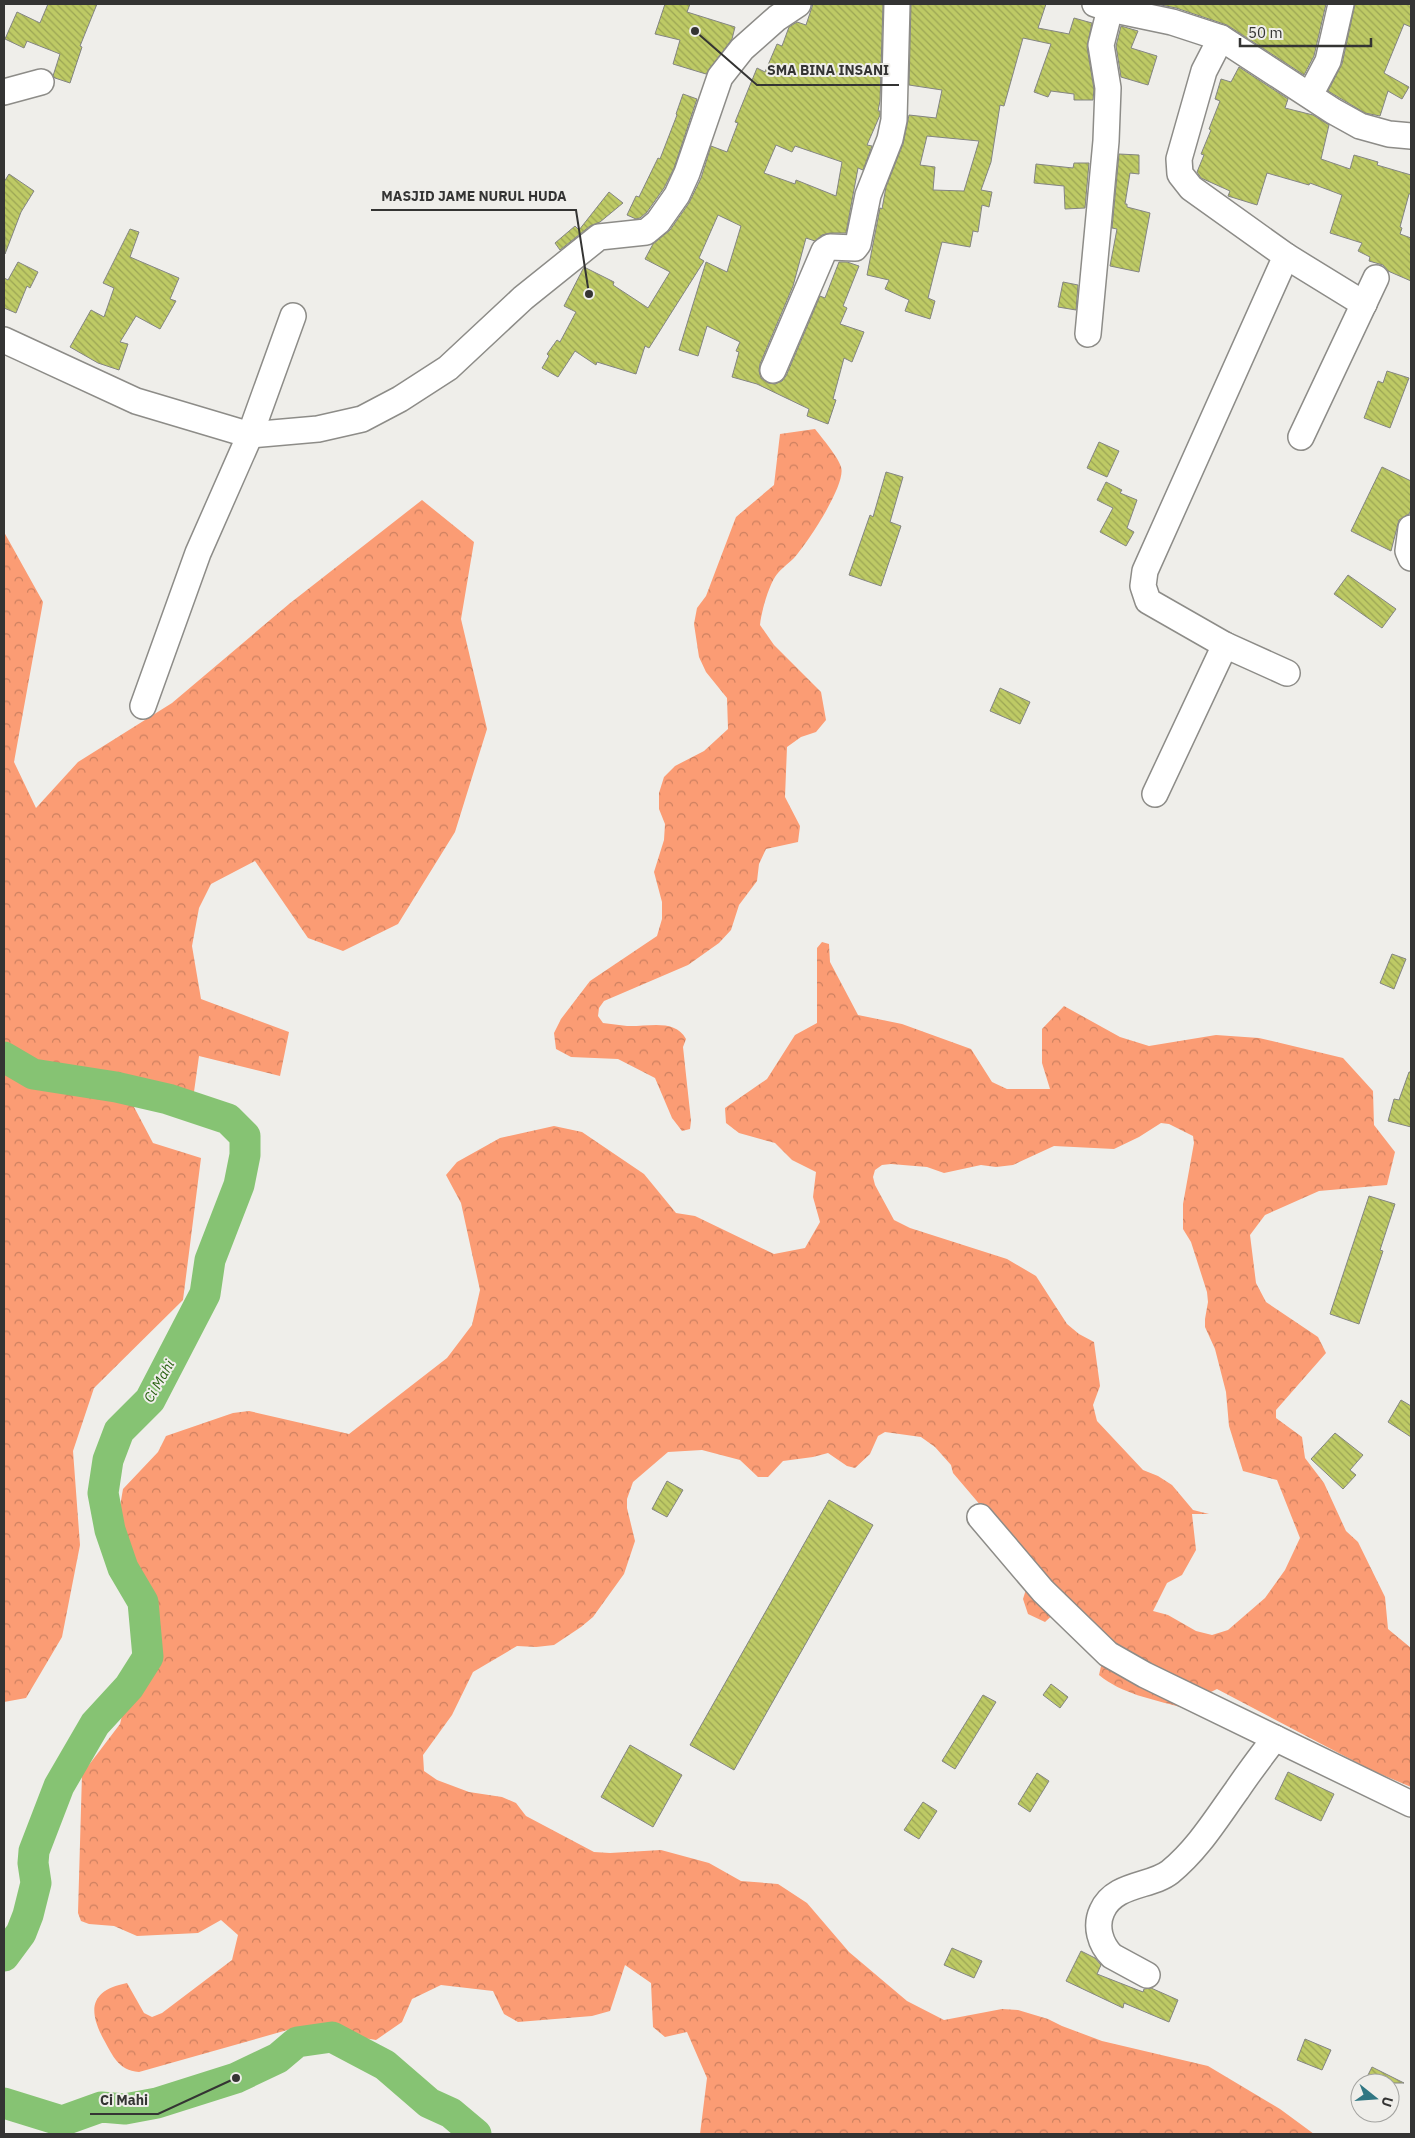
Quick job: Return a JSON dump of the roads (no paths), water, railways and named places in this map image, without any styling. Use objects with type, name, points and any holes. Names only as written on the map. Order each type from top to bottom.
[{"type":"street","points":[[4,340],[136,402],[211,422],[250,435],[318,429],[362,419],[400,399],[448,368],[484,337],[523,298],[599,237],[646,232],[658,222],[677,195],[687,173],[720,77],[742,49],[798,4]]},
{"type":"street","points":[[773,370],[824,251],[830,247],[855,248],[858,244],[868,195],[890,139],[894,120],[897,4]]},
{"type":"street","points":[[1310,95],[1328,60],[1342,4]]},
{"type":"street","points":[[1088,334],[1106,141],[1108,88],[1101,44],[1103,6],[1172,22],[1221,38],[1360,126],[1389,134],[1411,136]]},
{"type":"street","points":[[1221,38],[1204,71],[1179,159],[1180,174],[1191,188],[1286,256],[1364,304]]},
{"type":"street","points":[[4,92],[42,82]]},
{"type":"street","points":[[1286,256],[1145,571],[1143,586],[1148,601],[1225,645],[1287,673]]},
{"type":"street","points":[[1301,437],[1376,278]]},
{"type":"street","points":[[142,706],[198,553],[250,435],[293,316]]},
{"type":"street","points":[[1411,528],[1408,551],[1411,558]]},
{"type":"street","points":[[1154,794],[1225,645]]},
{"type":"street","points":[[980,1517],[1043,1591],[1108,1654],[1145,1675],[1411,1804]]},
{"type":"street","points":[[1147,1975],[1118,1960],[1107,1951],[1099,1934],[1102,1911],[1118,1894],[1168,1874],[1188,1856],[1275,1738]]},
{"type":"waterway","name":"Ci Mahi","points":[[4,1057],[33,1074],[116,1087],[168,1099],[228,1119],[245,1136],[245,1155],[239,1185],[210,1260],[205,1294],[150,1400],[119,1431],[108,1460],[103,1493],[110,1530],[123,1568],[143,1602],[148,1657],[129,1687],[95,1724],[59,1786],[34,1851],[33,1863],[36,1883],[28,1915],[21,1933],[4,1956]]},
{"type":"waterway","name":"Ci Mahi","points":[[4,2103],[62,2121],[101,2107],[125,2109],[157,2103],[236,2078],[278,2058],[297,2042],[332,2037],[385,2065],[429,2103],[451,2113],[476,2134]]},
{"type":"place","name":"SMA BINA INSANI","points":[[695,31]]},
{"type":"place","name":"MASJID JAME NURUL HUDA","points":[[589,294]]},
{"type":"place","name":"Ci Mahi","points":[[236,2078]]}]
